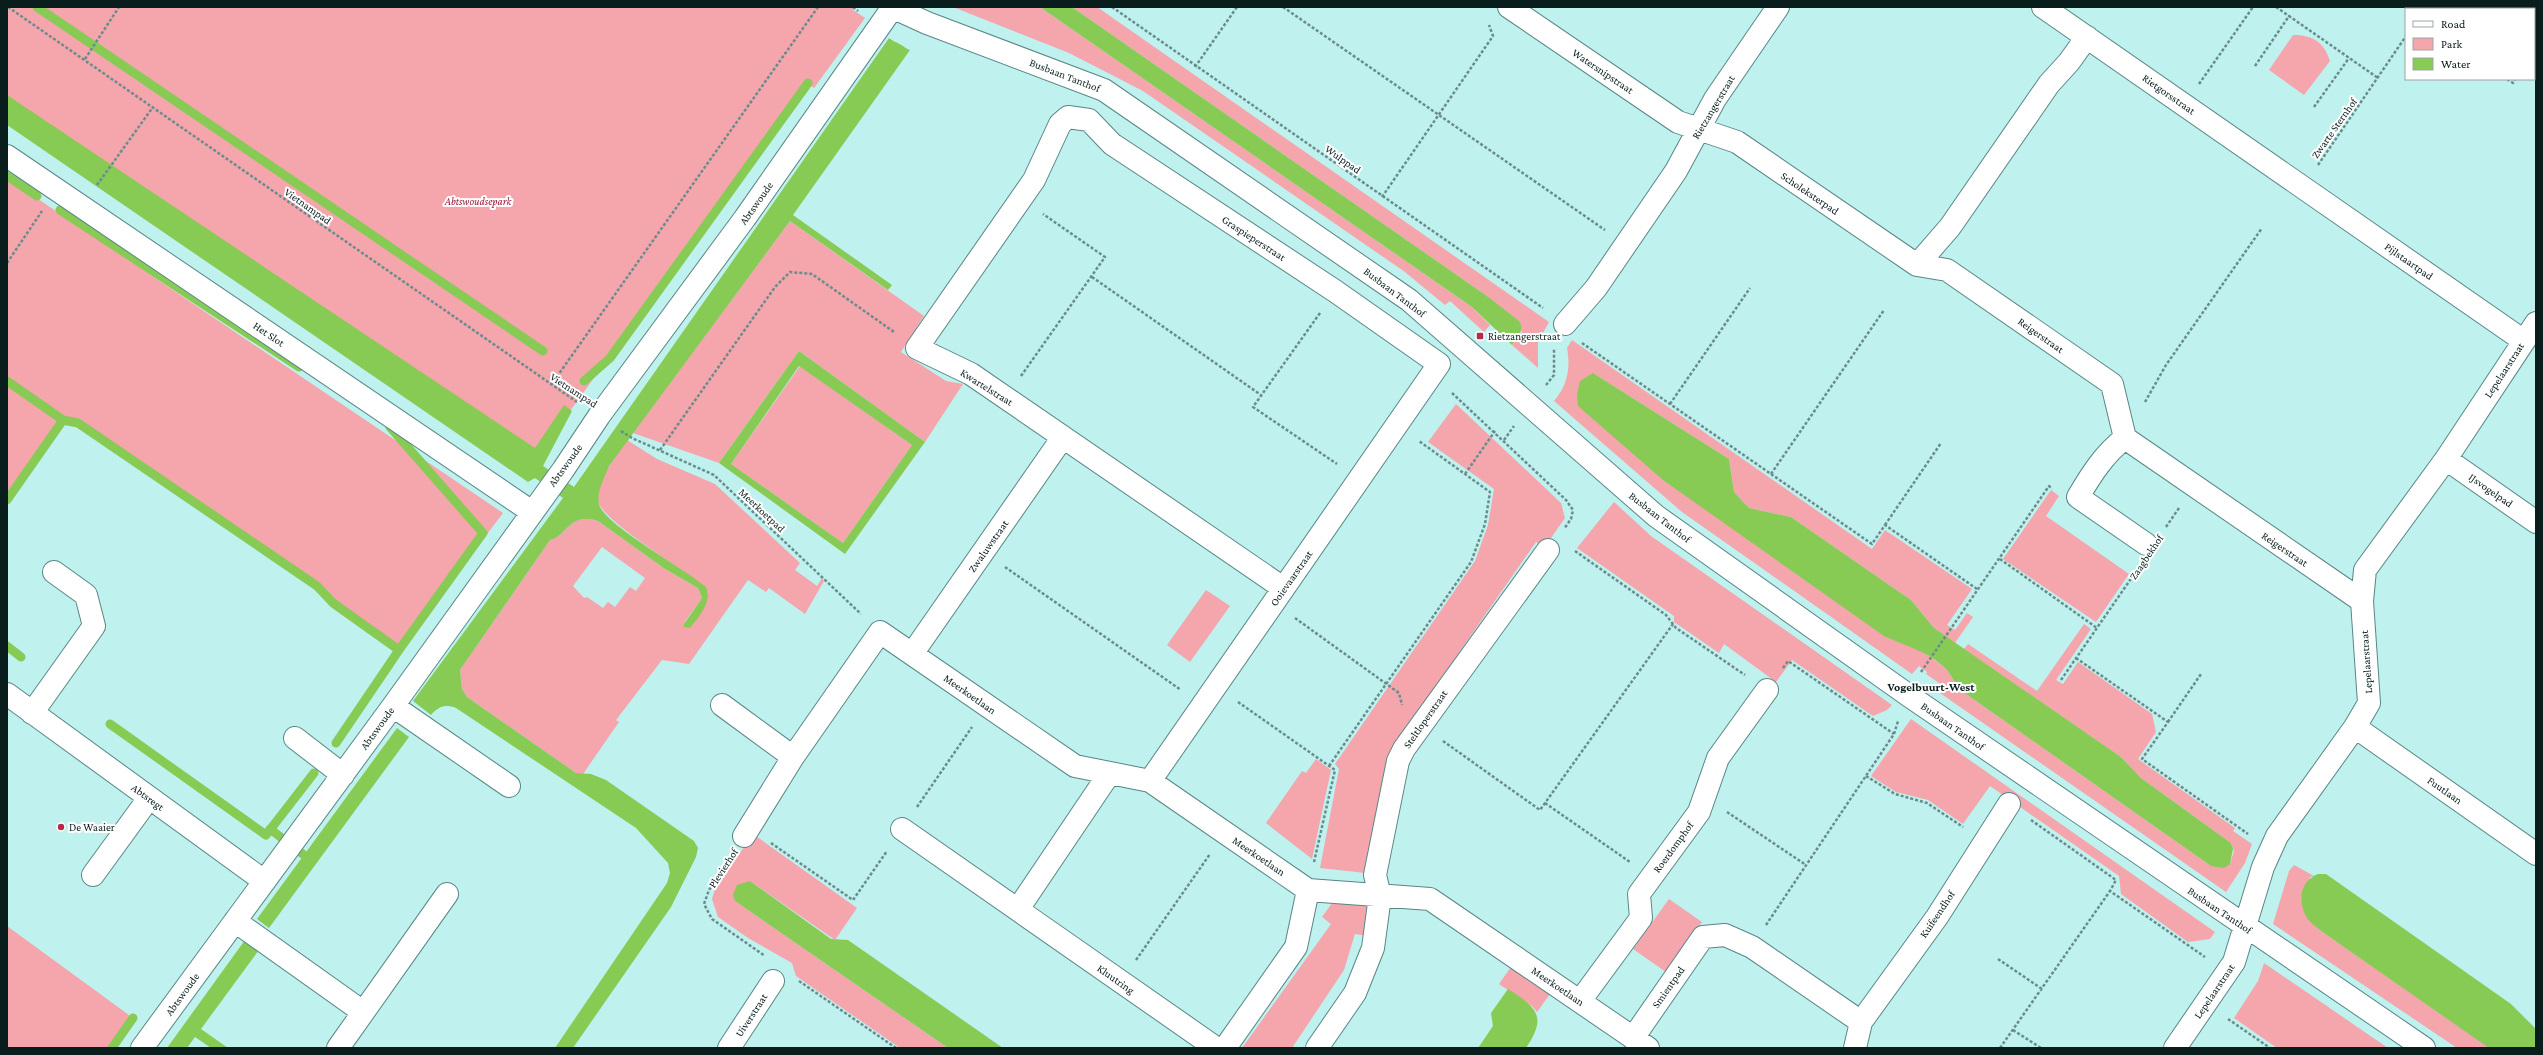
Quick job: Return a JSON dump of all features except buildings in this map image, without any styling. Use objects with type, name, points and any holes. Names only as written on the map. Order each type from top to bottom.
[{"type":"street","name":"Rietzangerstraat","points":[[1565,324],[1596,288],[1676,171],[1715,99],[1778,7]]},
{"type":"street","name":"Rietgorsstraat","points":[[2043,7],[2087,36],[2298,184]]},
{"type":"street","name":"Busbaan Tanthof","points":[[896,9],[927,23],[1104,90],[1409,300],[1656,516],[1908,695],[2246,928],[2424,1048]]},
{"type":"street","name":"Abtswoude","points":[[142,1048],[343,775],[544,494],[563,470],[607,422],[740,224],[896,9]]},
{"type":"street","name":"Watersnipstraat","points":[[1501,13],[1678,122],[1699,129]]},
{"type":"street","points":[[1918,265],[1950,227],[2050,84],[2069,62],[2087,36]]},
{"type":"street","name":"Graspieperstraat","points":[[1022,199],[1034,180],[1060,124],[1068,117],[1089,120],[1112,144],[1335,291],[1436,370]]},
{"type":"street","name":"Scholeksterpad","points":[[1699,129],[1737,142],[1918,265]]},
{"type":"street","name":"Het Slot","points":[[7,156],[532,512]]},
{"type":"street","name":"Pijlstaartpad","points":[[2298,184],[2530,332]]},
{"type":"street","points":[[916,348],[1022,199]]},
{"type":"street","name":"Reigerstraat","points":[[1918,265],[1947,270],[2112,384],[2123,430],[2193,486],[2362,601]]},
{"type":"street","name":"Lepelaarstraat","points":[[2175,1048],[2228,973],[2246,928],[2262,867],[2278,836],[2355,727],[2369,704],[2362,601],[2365,570],[2446,459],[2530,332]]},
{"type":"street","name":"Kwartelstraat","points":[[916,348],[971,374],[1063,437],[1278,596]]},
{"type":"street","name":"Ooievaarstraat","points":[[1150,780],[1436,370]]},
{"type":"street","points":[[2078,498],[2123,430]]},
{"type":"street","name":"Zwaluwstraat","points":[[912,654],[1063,437]]},
{"type":"street","name":"IJsvogelpad","points":[[2446,459],[2536,522]]},
{"type":"street","name":"Zaagbekhof","points":[[2078,498],[2146,544]]},
{"type":"street","name":"Steltloperstraat","points":[[1317,1048],[1355,992],[1373,948],[1380,896],[1375,875],[1398,761],[1420,725],[1552,544]]},
{"type":"street","points":[[32,713],[94,626],[86,595],[54,572]]},
{"type":"street","name":"Meerkoetlaan","points":[[880,632],[1074,766],[1109,774],[1150,780],[1308,890],[1430,899],[1641,1043]]},
{"type":"street","name":"Plevierhof","points":[[744,836],[794,757],[880,632]]},
{"type":"street","name":"Roerdomphof","points":[[1580,1001],[1641,918],[1639,894],[1700,812],[1718,758],[1767,690]]},
{"type":"street","name":"Abtsregt","points":[[7,694],[264,882]]},
{"type":"street","points":[[722,705],[794,757]]},
{"type":"street","points":[[393,706],[509,786]]},
{"type":"street","name":"Fuutlaan","points":[[2355,727],[2536,854]]},
{"type":"street","points":[[295,738],[343,775]]},
{"type":"street","points":[[1018,909],[1109,774]]},
{"type":"street","points":[[93,875],[149,798]]},
{"type":"street","name":"Kuifeendhof","points":[[1855,1048],[1861,1022],[1937,916],[2009,804]]},
{"type":"street","name":"Kluutring","points":[[902,829],[1216,1048]]},
{"type":"street","points":[[1225,1048],[1296,947],[1308,890]]},
{"type":"street","points":[[338,1048],[447,894]]},
{"type":"street","points":[[235,921],[363,1012]]},
{"type":"street","name":"Smientpad","points":[[1641,1043],[1703,937],[1725,935],[1752,947]]},
{"type":"street","points":[[1752,947],[1861,1022]]},
{"type":"street","name":"Uiverstraat","points":[[729,1048],[775,973]]},
{"type":"path","name":"Vietnampad","points":[[8,7],[85,59],[551,385],[607,422]]},
{"type":"path","points":[[85,59],[119,7]]},
{"type":"path","points":[[551,385],[818,7]]},
{"type":"path","name":"Wulppad","points":[[1112,7],[1195,67],[1565,324],[1580,341],[1872,544],[1884,525]]},
{"type":"path","points":[[1195,67],[1237,7]]},
{"type":"path","points":[[1283,7],[1626,244]]},
{"type":"path","points":[[2185,105],[2253,7]]},
{"type":"path","points":[[2276,7],[2378,78]]},
{"type":"path","points":[[1382,197],[1493,36],[1488,26],[1501,13]]},
{"type":"path","points":[[2255,66],[2289,16]]},
{"type":"path","name":"Zwarte Sternhof","points":[[2298,184],[2378,78],[2405,38]]},
{"type":"path","points":[[2314,106],[2349,58]]},
{"type":"path","points":[[94,189],[152,107]]},
{"type":"path","points":[[7,263],[57,190]]},
{"type":"path","points":[[1006,398],[1105,257],[1022,199]]},
{"type":"path","points":[[2123,430],[2139,414],[2166,365],[2262,228]]},
{"type":"path","points":[[660,450],[775,287],[790,272],[812,274],[916,348]]},
{"type":"path","points":[[1092,276],[1261,395]]},
{"type":"path","points":[[1670,404],[1750,288]]},
{"type":"path","points":[[1335,291],[1253,407],[1360,480]]},
{"type":"path","points":[[1771,474],[1884,310]]},
{"type":"path","points":[[1436,370],[1504,440],[1512,451],[1566,500],[1572,510],[1571,520],[1552,544],[1666,615],[1673,624],[1767,690],[1788,661],[1894,734]]},
{"type":"path","name":"Meerkoetpad","points":[[607,422],[632,438],[714,475],[880,632]]},
{"type":"path","points":[[1330,766],[1473,556],[1485,524],[1490,492],[1397,426]]},
{"type":"path","points":[[1465,474],[1495,431]]},
{"type":"path","points":[[1942,443],[1884,525],[1977,589]]},
{"type":"path","points":[[1752,947],[1894,734],[1908,695],[1923,669],[2049,486],[2064,497],[2078,498]]},
{"type":"path","name":"Zaagbekhof","points":[[2164,530],[2193,486]]},
{"type":"path","points":[[983,552],[1202,705]]},
{"type":"path","points":[[2000,559],[2097,628]]},
{"type":"path","name":"Zaagbekhof","points":[[2061,680],[2139,567]]},
{"type":"path","points":[[1278,596],[1399,692],[1403,712],[1540,810],[1673,624]]},
{"type":"path","points":[[2076,658],[2168,722]]},
{"type":"path","points":[[2201,674],[2142,759],[2271,850]]},
{"type":"path","points":[[1216,686],[1336,770],[1308,890]]},
{"type":"path","points":[[1866,776],[1895,794],[1927,803],[1984,841]]},
{"type":"path","points":[[1705,797],[1806,865]]},
{"type":"path","points":[[1545,803],[1652,876]]},
{"type":"path","points":[[2000,1048],[2110,891],[2116,880],[2009,804]]},
{"type":"path","points":[[1121,982],[1225,833]]},
{"type":"path","name":"Plevierhof","points":[[744,836],[708,890],[704,904],[712,919],[775,973],[896,1048]]},
{"type":"path","points":[[2110,891],[2228,973]]},
{"type":"path","points":[[1998,959],[2042,989]]},
{"type":"path","points":[[2206,1003],[2270,1048]]},
{"type":"path","points":[[2013,1030],[2040,1048]]},
{"type":"green space","name":"Abtswoudsepark","points":[[7,7],[855,7],[853,10],[865,18],[814,88],[808,84],[527,470],[7,112]]},
{"type":"green space","points":[[953,7],[1040,7],[1472,307],[1490,325],[1484,332],[1450,301],[1445,305],[1405,272],[1143,91],[1069,53]]},
{"type":"green space","points":[[1072,7],[1097,7],[1549,322],[1538,342],[1538,368],[1512,345],[1522,332],[1487,296]]},
{"type":"green space","points":[[2429,7],[2523,7],[2523,8]]},
{"type":"green space","points":[[2293,35],[2306,36],[2317,41],[2328,54],[2330,61],[2304,95],[2269,70]]},
{"type":"green space","points":[[7,178],[503,513],[399,650],[333,603],[317,586],[78,423],[63,420],[7,500]]},
{"type":"green space","points":[[790,221],[924,316],[901,352],[946,381],[963,384],[925,442],[799,351],[719,463],[633,433]]},
{"type":"green space","points":[[1572,340],[1872,549],[1885,530],[1972,589],[1947,625],[1955,630],[1967,613],[1973,617],[1955,643],[1934,628],[1911,600],[1791,517],[1749,508],[1734,492],[1729,459],[1593,373],[1893,640],[1914,647],[1934,659],[1947,670],[1959,689],[2211,866],[2230,864],[2234,851],[2231,843],[2141,778],[2121,757],[1964,649],[1968,644],[2037,691],[2084,624],[2091,629],[2056,680],[2063,684],[2078,662],[2152,714],[2156,732],[2138,759],[2235,828],[2233,831],[2252,844],[2245,863],[2226,892],[1940,693],[1945,687],[1926,674],[1927,672],[1919,666],[1912,674],[1682,512],[1554,401],[1562,389],[1567,377],[1567,348]]},
{"type":"green space","points":[[800,366],[912,445],[843,543],[731,464]]},
{"type":"green space","points":[[1456,404],[1561,503],[1565,518],[1544,548],[1536,542],[1398,740],[1365,873],[1320,868],[1339,769],[1335,764],[1475,561],[1488,525],[1494,489],[1428,442]]},
{"type":"green space","points":[[627,440],[657,459],[715,484],[800,563],[795,570],[817,586],[822,578],[824,581],[805,614],[769,588],[766,592],[748,580],[689,664],[662,660],[616,720],[619,722],[583,774],[576,773],[467,697],[462,689],[460,670],[550,540],[556,538],[574,522],[580,520],[588,519],[598,521],[665,569],[698,588],[702,598],[684,623],[705,606],[708,592],[702,584],[626,531],[602,508],[598,500],[604,476]],"holes":[[[602,547],[645,578],[636,591],[630,587],[615,607],[608,602],[603,608],[587,597],[584,598],[573,586]]]},
{"type":"green space","points":[[2051,490],[2059,496],[2046,516],[2129,574],[2096,622],[2003,559]]},
{"type":"green space","points":[[1614,502],[1651,536],[1892,705],[1887,710],[1873,716],[1792,660],[1776,682],[1724,644],[1719,653],[1674,622],[1674,616],[1577,548]]},
{"type":"green space","points":[[1206,590],[1230,606],[1190,662],[1167,645]]},
{"type":"green space","points":[[1911,719],[2215,932],[2210,939],[2188,942],[2121,894],[2119,876],[1990,786],[1963,824],[1928,800],[1896,792],[1871,776]]},
{"type":"green space","points":[[1316,759],[1331,770],[1312,859],[1266,823],[1302,771],[1306,773]]},
{"type":"green space","points":[[753,834],[857,908],[835,940],[750,881],[735,901],[948,1048],[900,1048],[796,976],[792,963],[748,938],[718,917],[712,899],[715,889]]},
{"type":"green space","points":[[2294,865],[2314,876],[2310,877],[2305,906],[2309,918],[2321,931],[2490,1048],[2457,1048],[2273,924],[2289,871]]},
{"type":"green space","points":[[1335,899],[1364,900],[1372,909],[1368,936],[1355,934],[1344,970],[1292,1048],[1242,1048],[1331,924],[1322,917]]},
{"type":"green space","points":[[1669,899],[1702,922],[1666,972],[1633,949]]},
{"type":"green space","points":[[7,926],[133,1018],[112,1048],[7,1048]]},
{"type":"green space","points":[[2264,963],[2388,1048],[2277,1048],[2234,1018],[2258,981]]},
{"type":"green space","points":[[1511,967],[1550,994],[1537,1012],[1532,1006],[1499,984]]},
{"type":"water","points":[[933,7],[904,47],[910,50],[793,215],[892,285],[888,290],[790,221],[609,466],[601,485],[598,499],[604,513],[630,535],[706,587],[708,598],[704,609],[697,619],[690,628],[684,627],[684,624],[702,598],[698,588],[665,569],[598,521],[588,519],[580,520],[574,522],[556,538],[550,540],[460,670],[462,689],[467,697],[576,773],[591,774],[606,780],[694,841],[698,848],[696,857],[671,907],[573,1048],[555,1048],[667,883],[670,873],[668,863],[636,828],[456,708],[445,706],[431,715],[413,701],[563,498],[535,478],[528,482],[7,125],[7,95],[535,448],[564,405],[572,411],[543,466],[574,487],[889,38],[895,42]]},
{"type":"water","points":[[1040,7],[1072,7],[1487,296],[1521,324],[1520,333],[1512,345],[1472,307]]},
{"type":"water","points":[[2536,7],[2536,42],[2535,8],[2523,8]]},
{"type":"water","points":[[799,351],[925,442],[845,554],[719,463]],"holes":[[[799,366],[912,445],[843,543],[731,464]]]},
{"type":"water","points":[[1593,373],[1729,459],[1734,492],[1749,508],[1791,517],[1911,600],[1934,628],[2121,757],[2141,778],[2231,843],[2233,849],[2230,864],[2224,868],[2211,866],[1959,689],[1947,670],[1931,657],[1884,636],[1663,480],[1578,406],[1577,394],[1580,381]]},
{"type":"water","points":[[397,728],[409,737],[269,928],[257,919]]},
{"type":"water","points":[[2318,874],[2326,874],[2511,1004],[2536,1029],[2536,1048],[2489,1048],[2321,931],[2307,918],[2301,898],[2307,881]]},
{"type":"water","points":[[750,881],[831,939],[848,940],[1003,1048],[948,1048],[735,901],[733,895],[737,885]]},
{"type":"water","points":[[245,940],[259,950],[201,1029],[228,1048],[211,1048],[195,1037],[187,1048],[167,1048]]},
{"type":"water","points":[[1508,989],[1526,1001],[1536,1013],[1536,1028],[1533,1037],[1526,1048],[1478,1048],[1493,1026],[1491,1013]]},
{"type":"pier","points":[[918,7],[935,7],[907,46],[911,48],[910,50],[889,38],[894,39]]},
{"type":"waterway","points":[[37,7],[543,351]]},
{"type":"waterway","points":[[584,381],[610,358],[808,83]]},
{"type":"waterway","points":[[7,176],[37,196]]},
{"type":"waterway","points":[[60,210],[299,367]]},
{"type":"waterway","points":[[7,381],[63,420],[78,423],[317,586],[333,603],[399,650],[483,533],[390,427]]},
{"type":"waterway","points":[[7,500],[63,420]]},
{"type":"waterway","points":[[7,646],[21,657]]},
{"type":"waterway","points":[[336,743],[399,650]]},
{"type":"waterway","points":[[110,724],[266,835],[314,773]]},
{"type":"waterway","points":[[270,829],[304,855]]},
{"type":"waterway","points":[[112,1048],[133,1018]]},
{"type":"place","name":"Rietzangerstraat","points":[[1480,336]]},
{"type":"place","name":"De Waaier","points":[[61,827]]},
{"type":"district","name":"Vogelbuurt-West","points":[[1931,687]]}]
